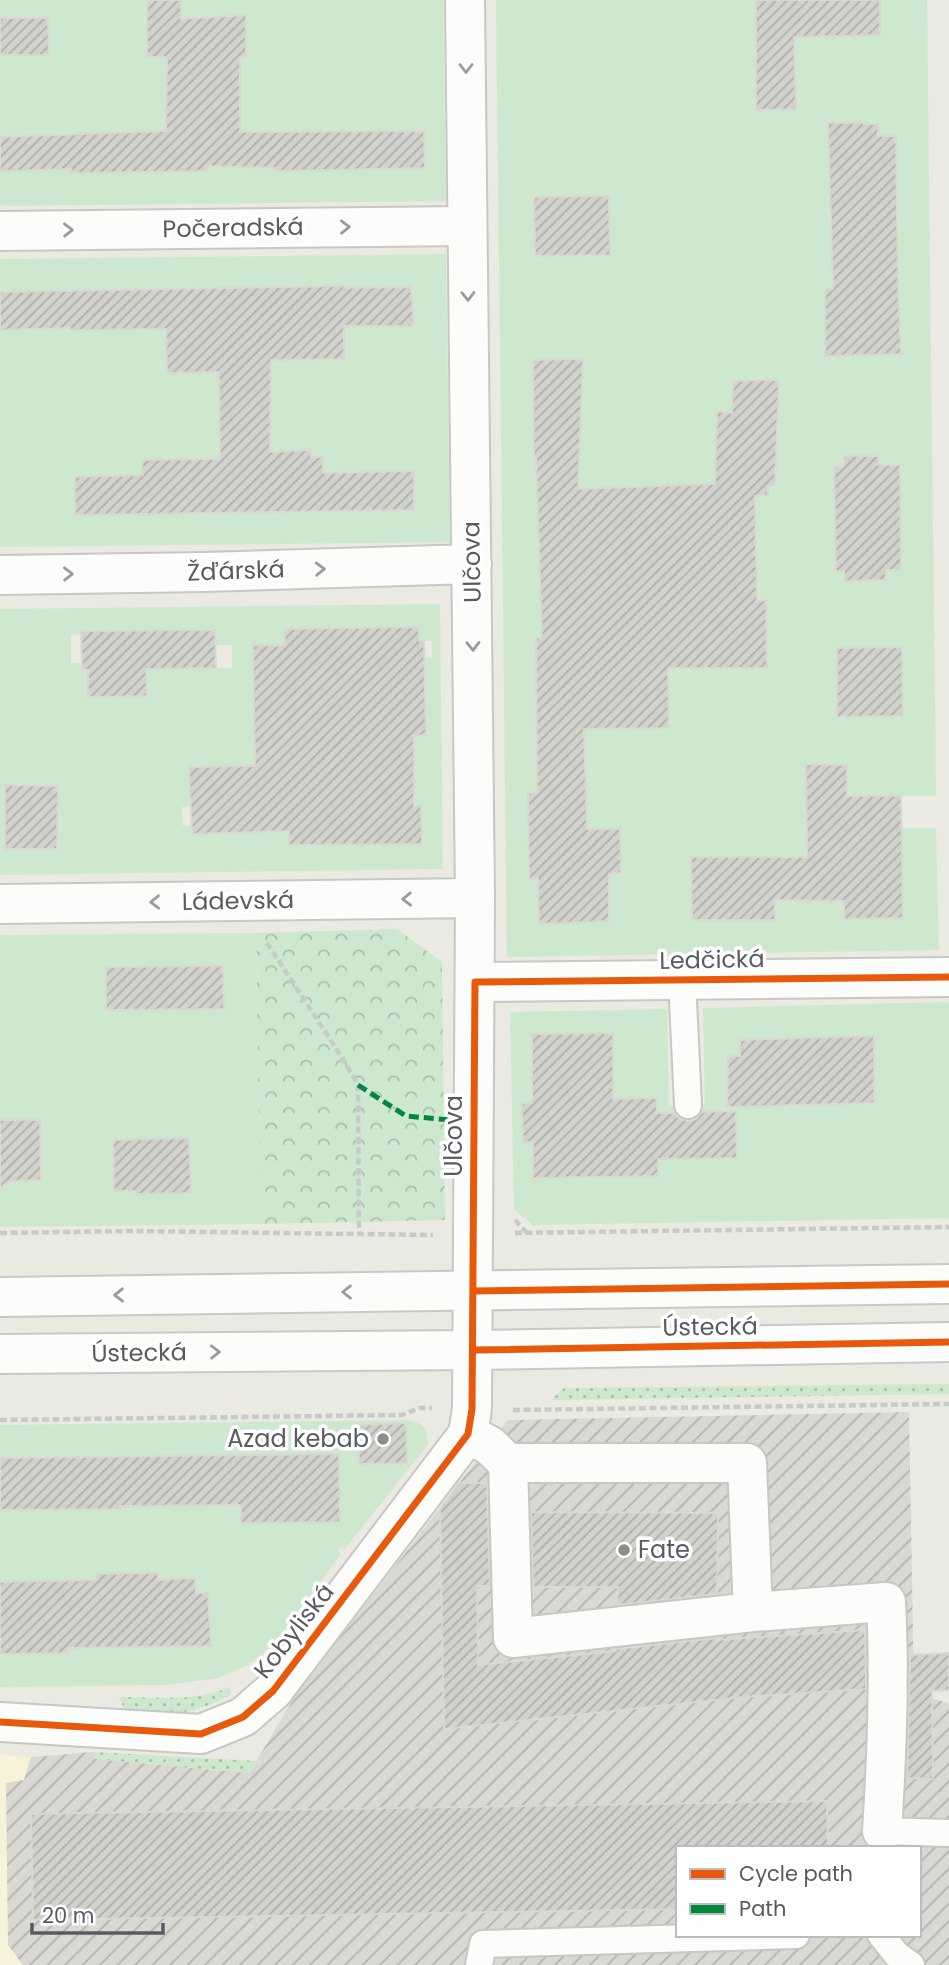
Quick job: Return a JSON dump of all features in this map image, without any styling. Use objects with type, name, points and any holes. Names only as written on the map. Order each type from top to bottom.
[{"type":"street","name":"Ulčova","points":[[465,0],[475,898],[473,1350]]},
{"type":"street","name":"Počeradská","points":[[0,231],[467,226]]},
{"type":"street","name":"Žďárská","points":[[0,575],[472,564]]},
{"type":"street","name":"Ládevská","points":[[0,904],[475,898]]},
{"type":"street","name":"Ledčická","points":[[475,982],[949,976]]},
{"type":"street","name":"Ústecká","points":[[0,1297],[949,1284]]},
{"type":"street","name":"Ústecká","points":[[0,1354],[949,1342]]},
{"type":"street","points":[[473,1350],[472,1409],[468,1434],[489,1445],[509,1463],[747,1463],[753,1612]]},
{"type":"street","name":"Kobyliská","points":[[0,1722],[201,1734],[243,1717],[272,1691],[468,1434]]},
{"type":"street","points":[[509,1463],[513,1638],[753,1612],[886,1602],[889,1654],[888,1746],[882,1840]]},
{"type":"lane","points":[[682,980],[688,1105]]},
{"type":"lane","points":[[882,1840],[949,1833]]},
{"type":"lane","points":[[479,1965],[483,1944],[726,1937]]},
{"type":"lane","points":[[883,1937],[897,1955],[911,1965]]},
{"type":"path","points":[[263,936],[358,1086],[359,1234]]},
{"type":"path","points":[[513,1410],[949,1404]]},
{"type":"path","points":[[0,1420],[402,1415],[419,1408],[439,1408]]},
{"type":"shaded area","points":[[909,1412],[914,1692],[949,1704],[949,1965],[23,1965],[8,1945],[6,1783],[24,1780],[31,1757],[93,1752],[96,1759],[249,1773],[297,1693],[508,1420]]},
{"type":"shaded area","points":[[0,1755],[31,1757],[24,1780],[7,1783],[8,1945],[23,1965],[0,1965]]},
{"type":"green space","points":[[0,0],[443,0],[446,201],[0,206]]},
{"type":"green space","points":[[496,0],[927,0],[936,796],[898,796],[898,828],[936,828],[939,950],[507,957]]},
{"type":"green space","points":[[446,254],[450,542],[0,547],[0,259]]},
{"type":"green space","points":[[440,604],[443,869],[0,875],[0,609]],"holes":[[[418,627],[419,641],[432,641],[432,658],[419,658],[285,629]],[[214,630],[215,645],[232,645],[232,668],[146,669],[147,696],[88,697],[88,670],[82,670],[82,663],[71,663],[71,635],[82,634],[82,631]],[[425,707],[426,735],[372,737]],[[190,767],[227,767],[230,833],[192,834],[191,826],[183,826],[182,807],[191,806]],[[5,785],[57,849],[5,849]],[[414,792],[414,806],[421,806],[422,844],[289,845],[288,794]]]},
{"type":"green space","points":[[397,929],[442,962],[445,1220],[260,1224],[256,933]]},
{"type":"green space","points":[[256,933],[260,1224],[0,1227],[0,935]]},
{"type":"green space","points":[[949,1002],[949,1218],[533,1225],[514,1210],[510,1012],[667,1009],[669,1105],[705,1104],[703,1008]],"holes":[[[613,1033],[613,1099],[657,1098],[658,1176],[533,1178],[532,1034]],[[873,1036],[874,1103],[741,1107],[728,1078],[728,1057],[740,1056],[740,1040]]]},
{"type":"green space","points":[[949,1384],[949,1394],[551,1400],[564,1388]]},
{"type":"green space","points":[[404,1420],[415,1422],[424,1428],[428,1444],[345,1549],[341,1546],[338,1551],[341,1554],[314,1590],[317,1590],[276,1641],[244,1667],[218,1678],[167,1685],[0,1687],[0,1425]],"holes":[[[406,1423],[407,1463],[359,1464],[358,1425]],[[338,1454],[340,1522],[241,1523],[274,1455]]]},
{"type":"green space","points":[[230,1687],[230,1695],[216,1702],[192,1711],[168,1714],[127,1714],[119,1697],[190,1697]]},
{"type":"green space","points":[[93,1752],[256,1761],[249,1773],[95,1759]]},
{"type":"building","points":[[147,0],[181,0],[181,19],[246,15],[246,57],[240,57],[240,132],[424,131],[425,168],[276,171],[276,168],[206,166],[206,171],[0,171],[0,137],[166,131],[167,57],[147,57]]},
{"type":"building","points":[[756,0],[880,0],[880,35],[794,37],[796,109],[756,110]]},
{"type":"building","points":[[0,18],[48,18],[49,55],[0,55]]},
{"type":"building","points":[[828,123],[878,124],[878,136],[896,136],[901,354],[825,356],[825,289],[833,289]]},
{"type":"building","points":[[609,196],[610,255],[535,256],[534,197]]},
{"type":"building","points":[[411,287],[414,323],[411,323],[412,326],[344,326],[344,359],[271,360],[270,452],[311,450],[311,457],[322,457],[324,473],[414,471],[414,510],[75,515],[75,477],[143,475],[142,460],[220,459],[219,372],[167,373],[166,329],[0,330],[0,292]]},
{"type":"building","points":[[583,359],[578,489],[715,484],[717,411],[732,413],[733,381],[779,380],[775,486],[768,486],[768,495],[755,496],[757,601],[766,600],[767,668],[668,668],[669,728],[584,729],[587,829],[620,829],[621,873],[609,874],[609,921],[539,924],[538,879],[529,879],[528,793],[537,792],[536,638],[542,638],[534,457],[533,360]]},
{"type":"building","points":[[844,456],[878,456],[878,465],[900,465],[901,570],[886,570],[886,580],[845,581],[844,571],[836,571],[834,467],[844,466]]},
{"type":"building","points":[[419,627],[419,641],[424,641],[426,735],[414,736],[414,806],[421,806],[422,844],[289,845],[289,831],[192,834],[189,767],[255,766],[253,645],[285,646],[284,629]]},
{"type":"building","points":[[215,630],[216,668],[146,669],[147,696],[88,697],[88,670],[82,670],[81,631]]},
{"type":"building","points":[[902,647],[903,716],[837,717],[837,648]]},
{"type":"building","points":[[806,764],[847,765],[847,796],[901,796],[903,918],[844,919],[844,901],[775,900],[775,920],[692,920],[691,857],[807,857]]},
{"type":"building","points":[[5,785],[58,786],[57,849],[5,849]]},
{"type":"building","points":[[223,966],[224,1009],[106,1010],[106,967]]},
{"type":"building","points":[[613,1033],[613,1099],[657,1098],[657,1113],[674,1113],[680,1119],[688,1121],[696,1119],[702,1112],[736,1111],[737,1158],[658,1159],[658,1176],[533,1178],[533,1142],[523,1142],[522,1103],[532,1103],[532,1034]]},
{"type":"building","points":[[874,1036],[874,1103],[727,1107],[728,1056],[740,1056],[740,1040]]},
{"type":"building","points":[[0,1120],[40,1120],[41,1180],[9,1181],[0,1188]]},
{"type":"building","points":[[189,1138],[191,1193],[136,1194],[135,1191],[114,1191],[113,1140]]},
{"type":"building","points":[[406,1423],[407,1463],[359,1464],[358,1425]]},
{"type":"building","points":[[339,1454],[340,1522],[241,1523],[241,1505],[0,1510],[0,1458]]},
{"type":"building","points":[[459,1483],[487,1483],[490,1586],[477,1586],[478,1665],[717,1638],[865,1630],[866,1689],[743,1697],[444,1729],[440,1509]]},
{"type":"building","name":"Fate","points":[[531,1512],[718,1513],[717,1594],[617,1605],[618,1587],[533,1587]]},
{"type":"building","points":[[158,1573],[158,1580],[195,1578],[196,1593],[208,1593],[211,1646],[68,1648],[68,1653],[0,1654],[0,1582],[97,1580],[97,1574]]},
{"type":"building","points":[[949,1653],[949,1690],[932,1691],[933,1779],[907,1778],[910,1655]]},
{"type":"building","points":[[827,1801],[828,1846],[676,1846],[676,1909],[33,1920],[31,1814]]},
{"type":"marked path","points":[[358,1085],[406,1116],[451,1120]]},
{"type":"cycle path","points":[[0,1722],[201,1734],[243,1717],[273,1691],[468,1434],[472,1409],[475,982],[949,977]]},
{"type":"cycle path","points":[[473,1291],[949,1284]]},
{"type":"cycle path","points":[[473,1350],[949,1342]]},
{"type":"place","name":"Azad kebab","points":[[383,1439]]},
{"type":"place","name":"Fate","points":[[624,1550]]}]
